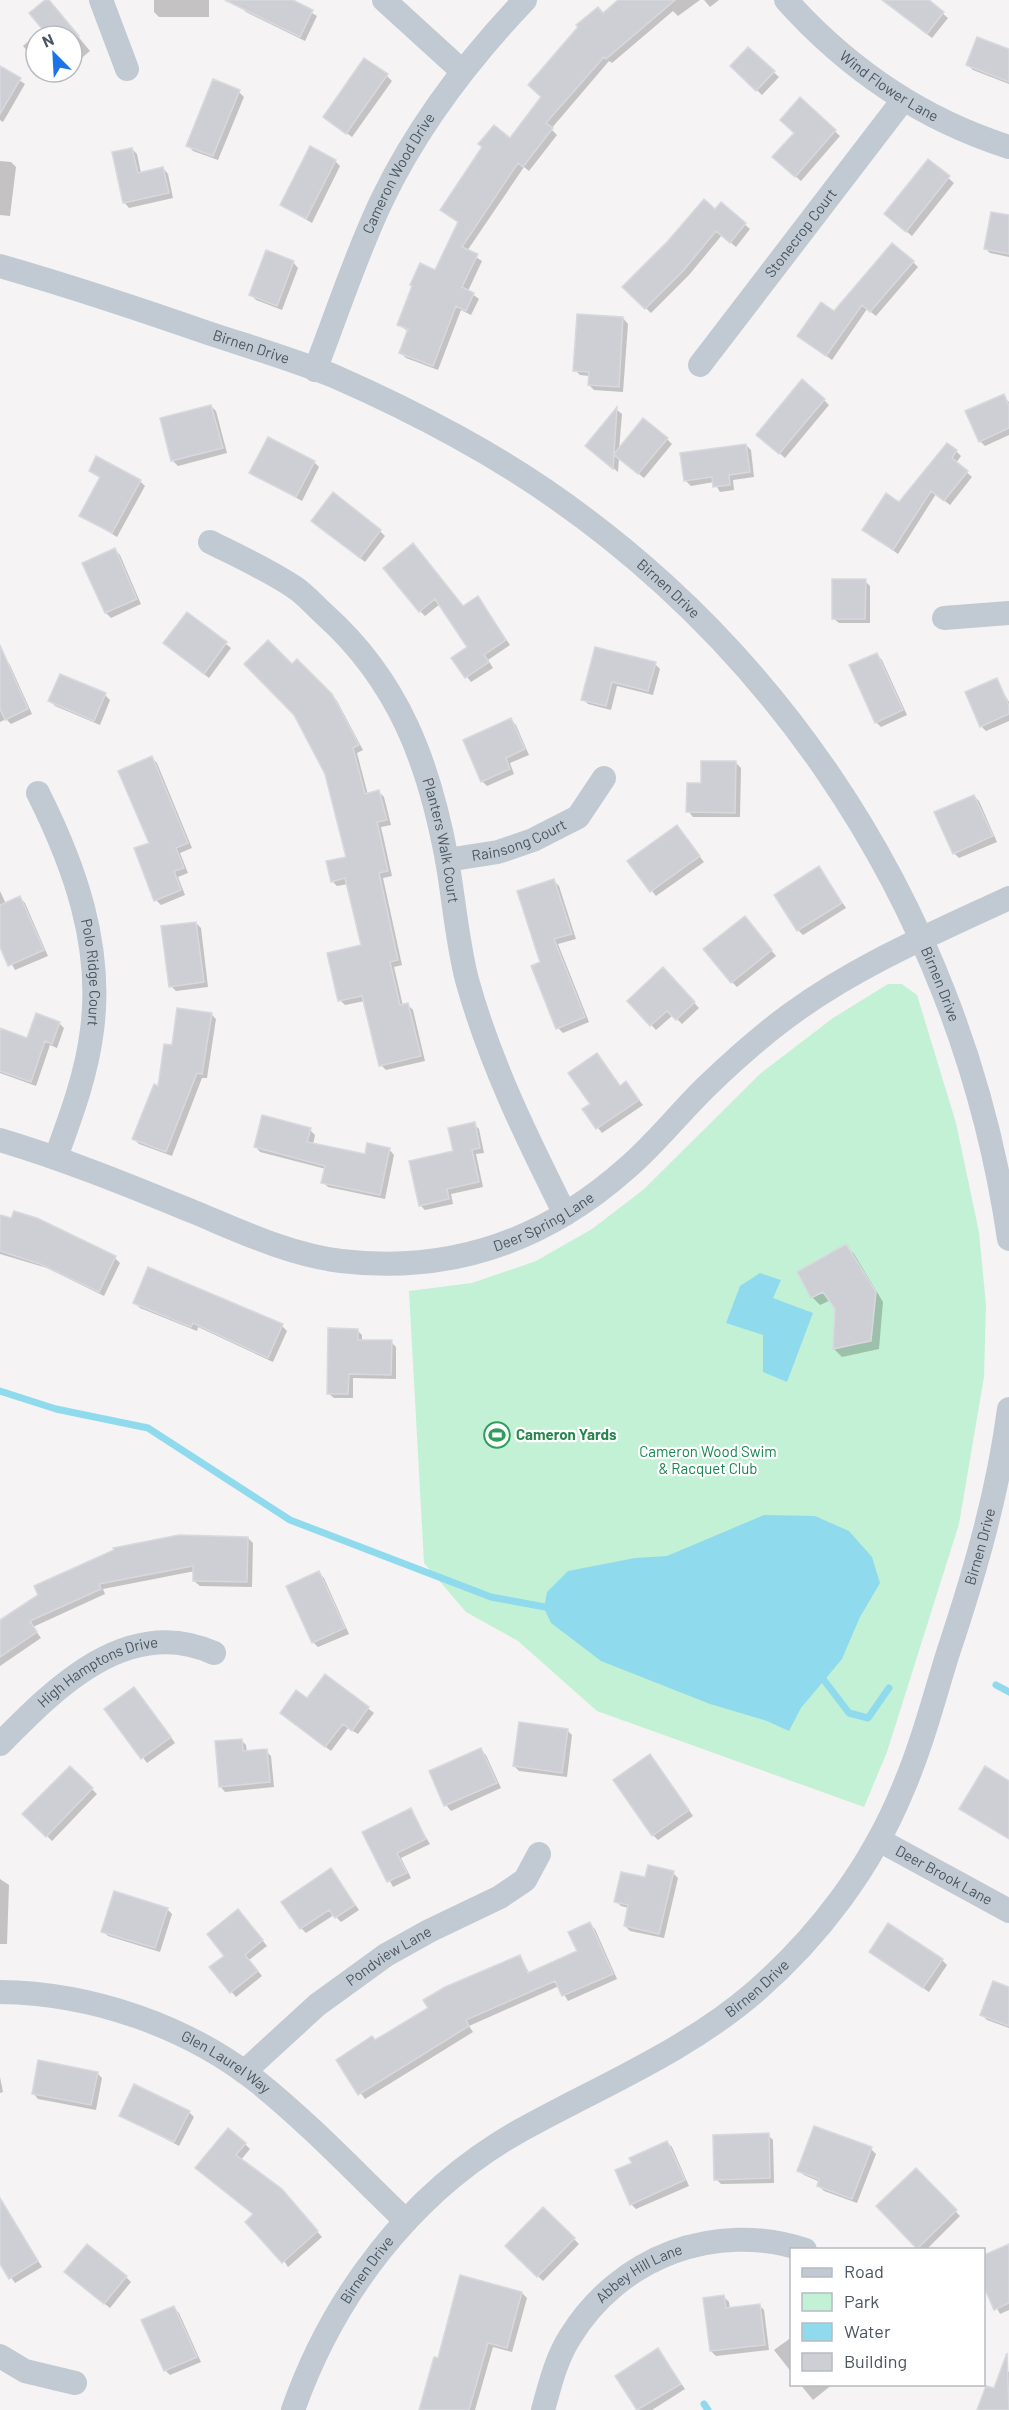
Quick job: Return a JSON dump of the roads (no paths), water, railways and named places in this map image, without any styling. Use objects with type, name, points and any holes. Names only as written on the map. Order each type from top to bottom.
[{"type":"street","points":[[102,0],[127,69]]},
{"type":"street","points":[[384,0],[462,71]]},
{"type":"street","name":"Cameron Wood Drive","points":[[315,370],[381,201],[409,150],[462,71],[525,0]]},
{"type":"street","name":"Wind Flower Lane","points":[[786,0],[824,39],[872,81],[948,123],[1009,147]]},
{"type":"street","name":"Stonecrop Court","points":[[700,365],[903,100]]},
{"type":"street","name":"Birnen Drive","points":[[0,266],[112,300],[315,370],[424,419],[470,444],[573,509],[661,582],[748,669],[809,745],[882,859],[922,938],[955,1016],[983,1114],[1009,1239]]},
{"type":"street","name":"Planters Walk Court","points":[[210,542],[295,588],[348,635],[365,656],[407,721],[424,764],[447,860],[460,952],[490,1053],[519,1123],[565,1214]]},
{"type":"street","points":[[944,618],[1009,613]]},
{"type":"street","name":"Rainsong Court","points":[[447,860],[507,849],[533,840],[578,817],[604,778]]},
{"type":"street","name":"Polo Ridge Court","points":[[38,793],[63,843],[78,885],[90,937],[94,988],[92,1032],[81,1082],[56,1157]]},
{"type":"street","name":"Deer Spring Lane","points":[[0,1140],[56,1157],[275,1245],[340,1261],[422,1263],[465,1257],[507,1244],[565,1214],[628,1167],[708,1085],[790,1014],[844,978],[922,938],[1009,898]]},
{"type":"street","name":"Birnen Drive","points":[[293,2410],[315,2354],[349,2294],[406,2221],[454,2177],[492,2149],[680,2045],[755,1992],[796,1954],[831,1913],[879,1840],[914,1760],[973,1579],[994,1503],[1009,1409]]},
{"type":"street","name":"High Hamptons Drive","points":[[1,1741],[72,1677],[125,1648],[150,1641],[176,1641],[214,1653]]},
{"type":"street","name":"Deer Brook Lane","points":[[879,1840],[1009,1911]]},
{"type":"street","name":"Pondview Lane","points":[[244,2072],[317,2005],[386,1955],[429,1931],[500,1897],[525,1880],[539,1854]]},
{"type":"street","name":"Glen Laurel Way","points":[[0,1992],[71,2000],[126,2013],[174,2032],[244,2072],[294,2114],[406,2221]]},
{"type":"street","name":"Abbey Hill Lane","points":[[543,2410],[555,2369],[569,2338],[588,2311],[612,2287],[636,2269],[660,2256],[692,2245],[725,2239],[761,2239],[797,2248]]},
{"type":"street","points":[[0,2356],[25,2371],[75,2383]]},
{"type":"water","points":[[760,1273],[781,1280],[773,1298],[813,1313],[787,1382],[763,1372],[763,1335],[726,1323],[740,1286]]},
{"type":"water","points":[[764,1515],[815,1516],[849,1531],[872,1557],[880,1583],[860,1617],[842,1659],[801,1708],[789,1731],[767,1721],[710,1704],[601,1661],[551,1623],[544,1608],[547,1592],[568,1571],[635,1558],[667,1556]]},
{"type":"waterway","points":[[0,1391],[56,1409],[148,1428],[290,1520],[491,1597],[550,1608]]},
{"type":"waterway","points":[[820,1675],[849,1713],[868,1718],[889,1688]]},
{"type":"waterway","points":[[996,1685],[1009,1692]]},
{"type":"waterway","points":[[704,2404],[708,2410]]},
{"type":"place","name":"Cameron Yards","points":[[497,1435]]},
{"type":"park label","name":"Cameron Wood Swim & Racquet Club","points":[[708,1460]]}]
